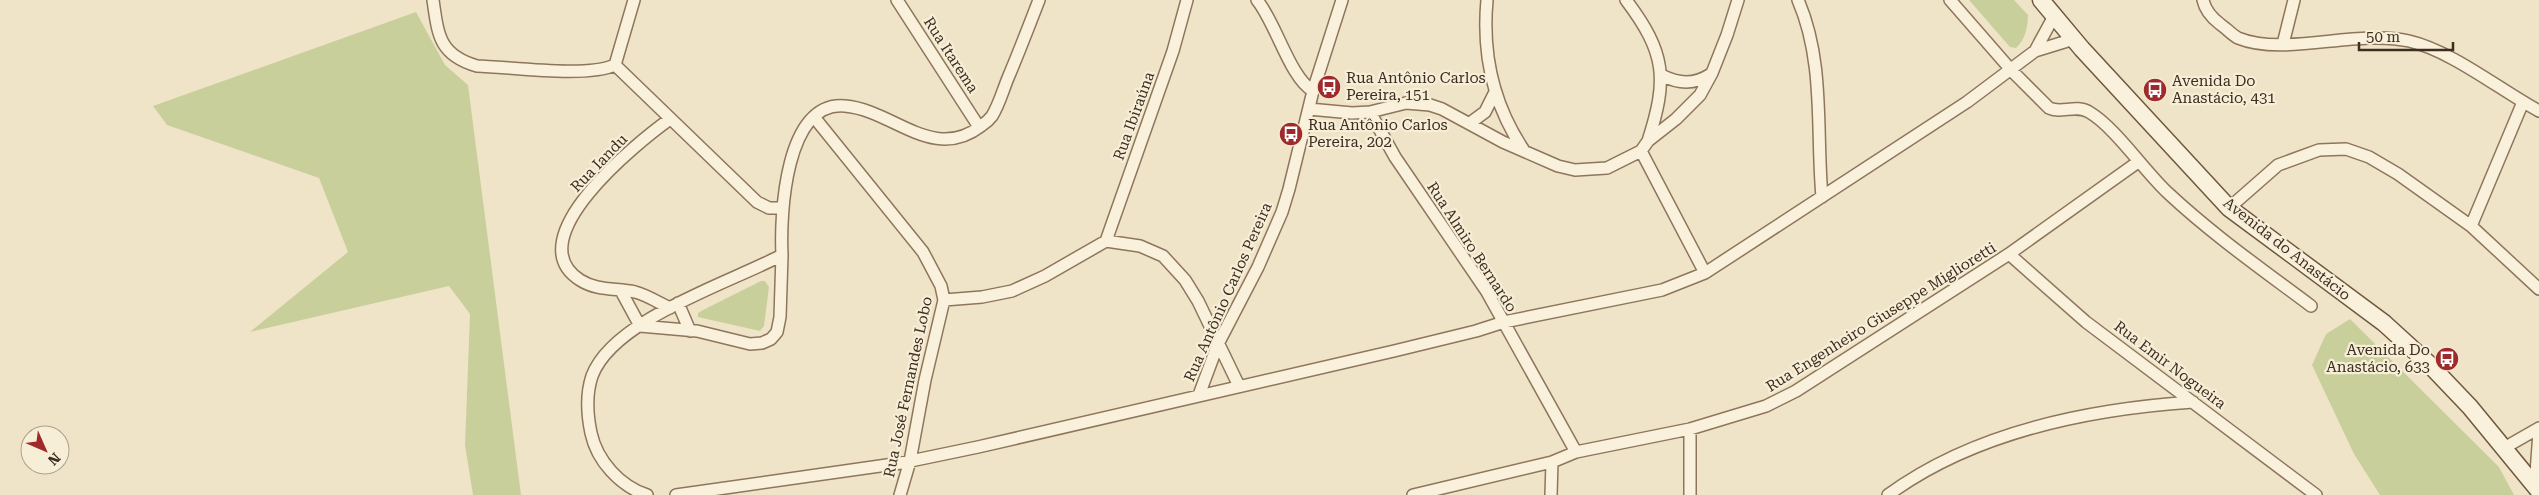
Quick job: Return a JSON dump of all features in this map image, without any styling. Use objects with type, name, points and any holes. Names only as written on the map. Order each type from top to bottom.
[{"type":"main road","name":"Avenida do Anastácio","points":[[2041,0],[2074,39],[2229,208],[2384,324],[2429,364],[2470,407],[2537,489]]},
{"type":"street","points":[[433,0],[438,31],[446,49],[460,61],[477,66],[586,71],[606,70],[616,65],[634,0]]},
{"type":"street","name":"Rua Itarema","points":[[897,0],[980,127]]},
{"type":"street","points":[[640,326],[690,330],[750,344],[762,343],[771,339],[777,332],[780,318],[782,208],[797,143],[814,117],[830,108],[845,106],[862,110],[916,133],[944,141],[967,135],[991,118],[1039,0]]},
{"type":"street","name":"Rua Ibiraúna","points":[[1106,241],[1175,43],[1187,0]]},
{"type":"street","points":[[1257,0],[1269,15],[1299,78],[1313,91]]},
{"type":"street","name":"Rua Antônio Carlos Pereira","points":[[1199,395],[1218,344],[1255,274],[1282,212],[1313,91],[1342,0]]},
{"type":"street","points":[[1487,0],[1486,35],[1494,94],[1502,113],[1523,150]]},
{"type":"street","points":[[1626,0],[1649,35],[1661,75],[1659,107],[1648,141]]},
{"type":"street","points":[[1309,109],[1334,113],[1370,112],[1406,103],[1420,103],[1442,109],[1470,123],[1482,132],[1558,166],[1575,170],[1607,168],[1641,151],[1648,141],[1676,119],[1700,95],[1712,73],[1728,35],[1738,0]]},
{"type":"street","points":[[1798,0],[1811,33],[1816,69],[1822,197]]},
{"type":"street","name":"Avenida do Anastácio","points":[[1950,0],[2012,71],[2049,108],[2082,109],[2090,112],[2196,218],[2312,306]]},
{"type":"street","points":[[2203,0],[2205,7],[2217,21],[2238,38],[2258,42],[2283,44],[2375,37],[2409,41],[2438,52],[2539,111]]},
{"type":"street","points":[[2283,44],[2294,0]]},
{"type":"street","points":[[2035,52],[2054,16]]},
{"type":"street","points":[[676,495],[910,461],[1468,334],[1504,322],[1662,290],[1705,272],[2012,71],[2035,52],[2074,39]]},
{"type":"street","points":[[616,65],[757,202],[769,208],[782,208]]},
{"type":"street","points":[[1661,75],[1690,83],[1701,80],[1712,73]]},
{"type":"street","points":[[1470,123],[1485,112],[1494,94]]},
{"type":"street","points":[[2471,226],[2523,102]]},
{"type":"street","name":"Rua Almiro Bernardo","points":[[1370,112],[1390,150],[1487,292],[1576,452]]},
{"type":"street","name":"Rua José Fernandes Lobo","points":[[814,117],[923,252],[941,286],[944,300],[925,380],[910,461],[900,495]]},
{"type":"street","name":"Rua Iandu","points":[[670,119],[617,162],[589,192],[570,218],[563,239],[563,260],[578,279],[596,287],[635,292],[674,305]]},
{"type":"street","points":[[2229,208],[2278,165],[2319,150],[2346,149],[2369,157],[2391,170],[2471,226],[2539,289]]},
{"type":"street","points":[[1641,151],[1705,272]]},
{"type":"street","name":"Rua Engenheiro Giuseppe Miglioretti","points":[[1413,495],[1552,462],[1576,452],[1690,429],[1766,406],[1796,391],[2009,254],[2138,162]]},
{"type":"street","points":[[944,300],[982,297],[1012,291],[1045,276],[1106,241],[1140,246],[1163,256],[1186,280],[1238,386]]},
{"type":"street","name":"Rua Emir Nogueira","points":[[2009,254],[2086,322],[2316,495]]},
{"type":"street","points":[[647,495],[634,491],[621,481],[602,459],[592,436],[588,415],[587,401],[592,376],[604,356],[640,326],[674,305],[782,255]]},
{"type":"street","points":[[620,291],[629,303],[640,326]]},
{"type":"street","points":[[674,305],[690,330]]},
{"type":"street","points":[[1888,495],[1935,467],[1978,446],[1996,440],[2083,417],[2141,406],[2194,402]]},
{"type":"street","points":[[2504,448],[2539,428]]},
{"type":"street","points":[[1690,429],[1690,495]]},
{"type":"street","points":[[2537,489],[2539,432]]},
{"type":"street","points":[[1551,495],[1552,462]]},
{"type":"green space","points":[[1969,0],[2014,0],[2028,15],[2025,33],[2019,45],[2016,48],[2010,47]]},
{"type":"green space","points":[[416,12],[445,65],[468,85],[521,495],[473,495],[465,445],[470,314],[449,286],[250,332],[348,252],[319,178],[167,125],[153,106]]},
{"type":"green space","points":[[761,281],[765,281],[769,287],[764,326],[760,331],[698,317],[698,313],[703,310]]},
{"type":"green space","points":[[2350,319],[2499,467],[2514,495],[2380,495],[2354,454],[2312,365],[2326,334]]},
{"type":"place","name":"Rua Antônio Carlos Pereira, 151","points":[[1329,87]]},
{"type":"place","name":"Avenida Do Anastácio, 431","points":[[2155,90]]},
{"type":"place","name":"Rua Antônio Carlos Pereira, 202","points":[[1291,134]]},
{"type":"place","name":"Avenida Do Anastácio, 633","points":[[2447,359]]}]
